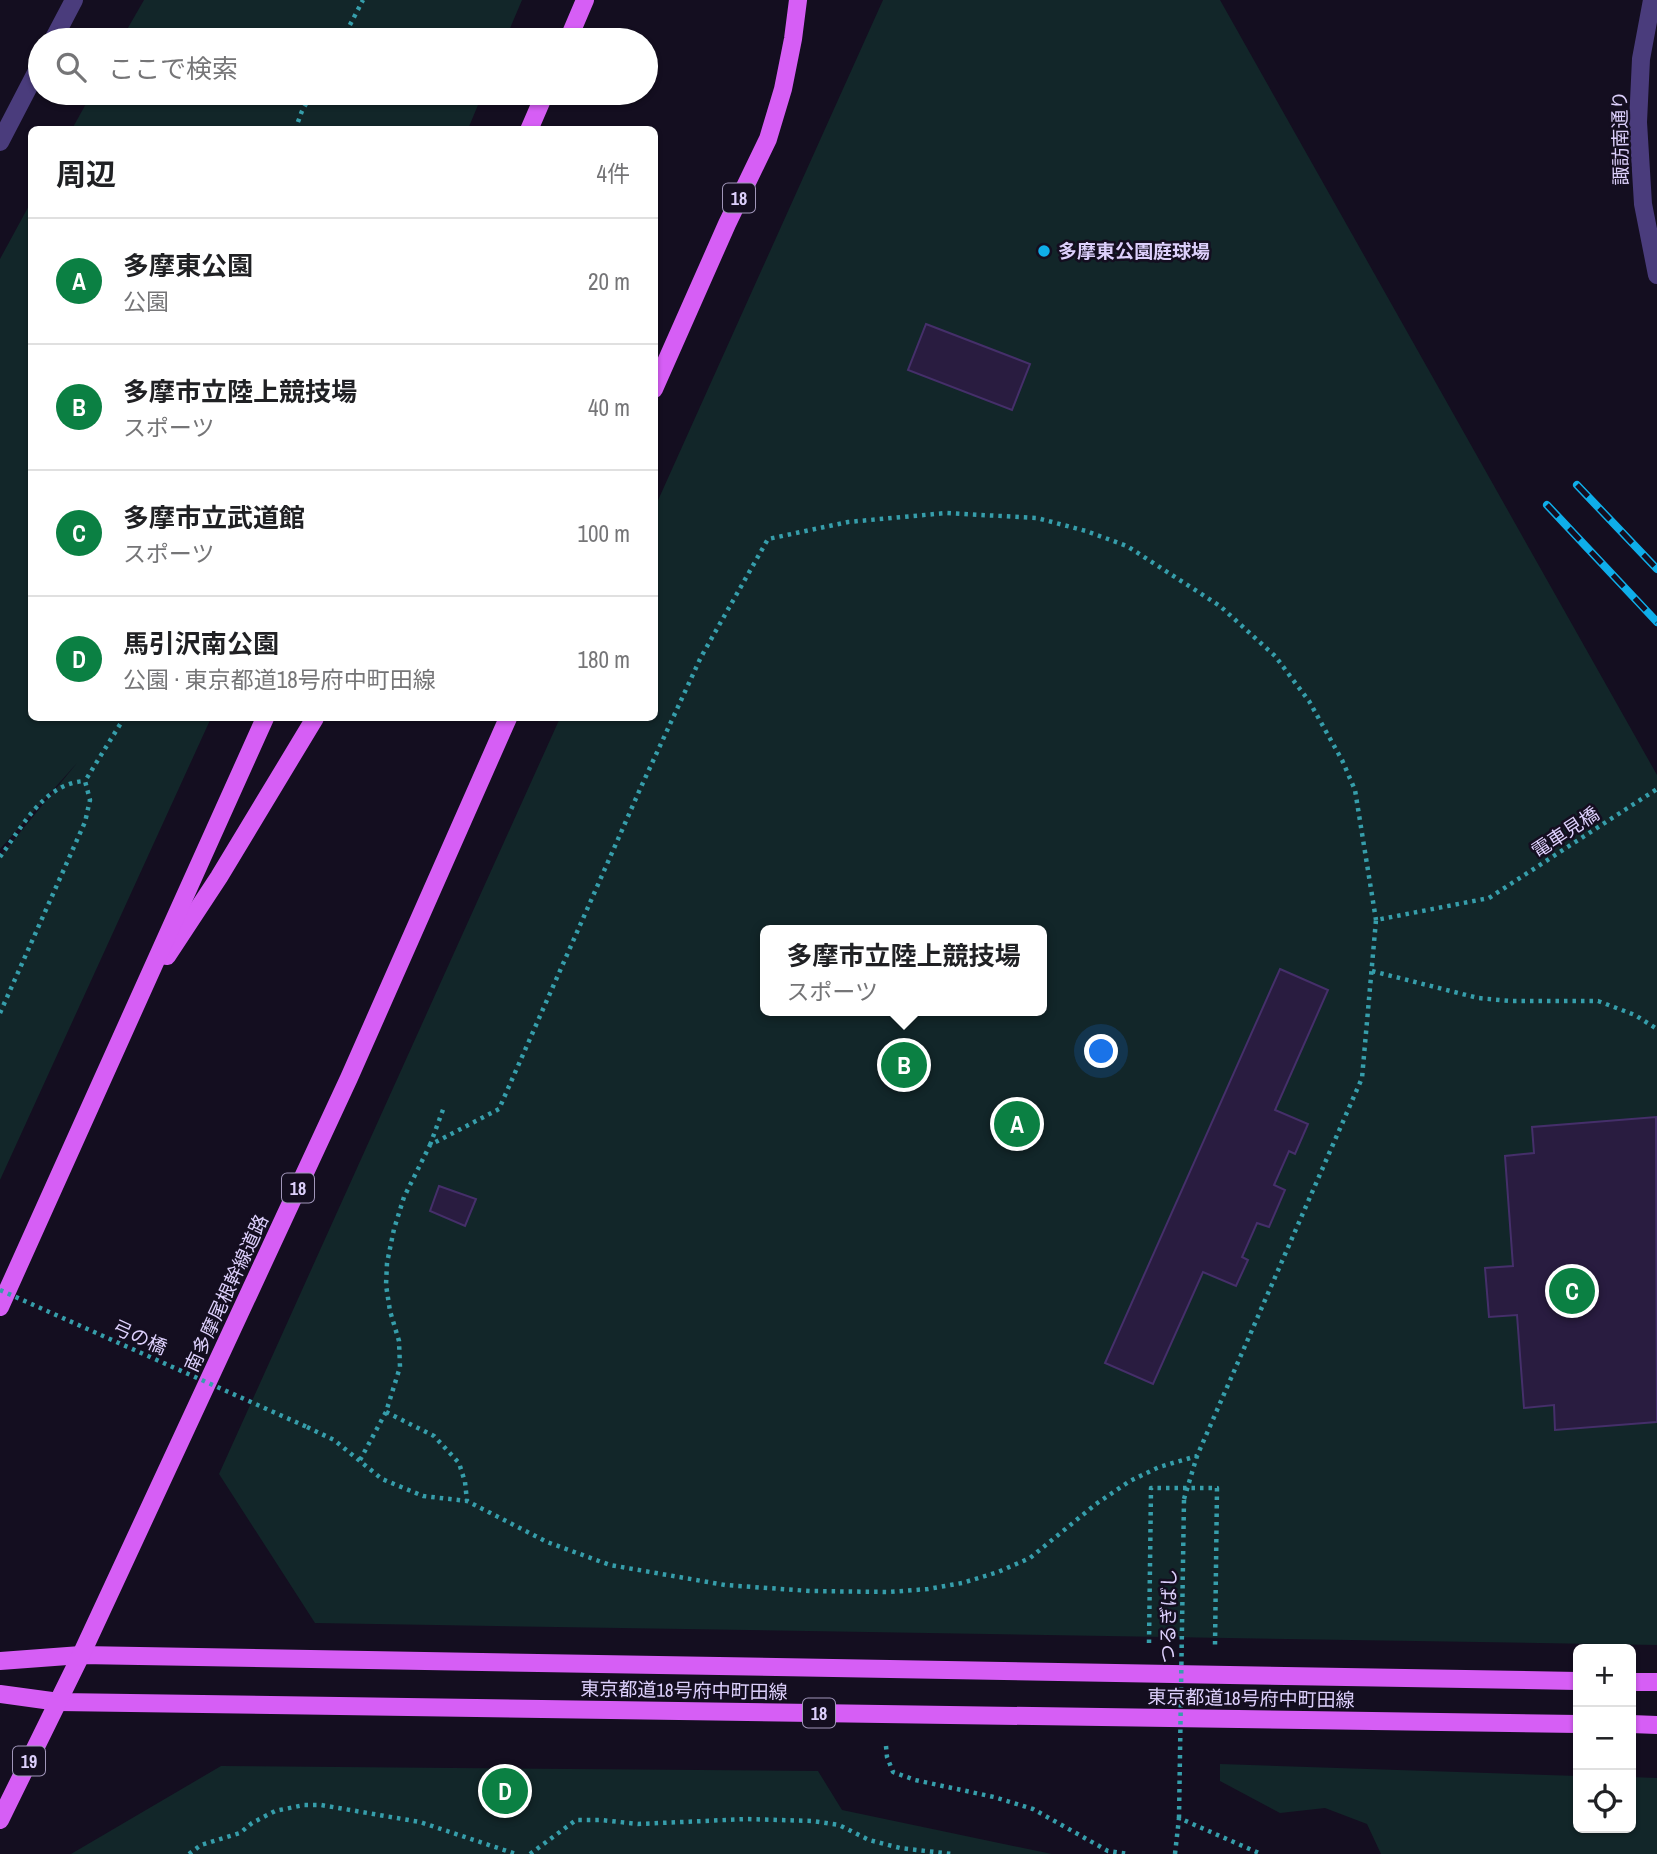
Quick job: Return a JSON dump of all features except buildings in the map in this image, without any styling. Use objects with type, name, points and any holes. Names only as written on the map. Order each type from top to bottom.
[{"type":"main road","points":[[573,28],[585,0]]},
{"type":"main road","name":"18","points":[[658,379],[727,223],[768,139],[783,89],[798,0]]},
{"type":"main road","points":[[530,126],[539,105]]},
{"type":"main road","points":[[0,1307],[264,721]]},
{"type":"main road","points":[[136,1003],[219,877],[314,721]]},
{"type":"main road","name":"南多摩尾根幹線道路","points":[[81,1655],[348,1078],[507,721]]},
{"type":"main road","name":"東京都道18号府中町田線","points":[[0,1661],[81,1655],[1573,1681]]},
{"type":"main road","name":"19","points":[[0,1820],[81,1655]]},
{"type":"main road","points":[[1636,1682],[1657,1682]]},
{"type":"main road","name":"東京都道18号府中町田線","points":[[0,1695],[59,1702],[1573,1724]]},
{"type":"main road","points":[[1636,1724],[1657,1725]]},
{"type":"street","points":[[59,28],[74,0]]},
{"type":"street","name":"諏訪南通り","points":[[1652,0],[1641,59],[1638,122],[1643,204],[1657,275]]},
{"type":"street","points":[[0,142],[28,88]]},
{"type":"path","points":[[348,28],[363,0]]},
{"type":"path","points":[[296,126],[305,105]]},
{"type":"path","name":"つるぎばし","points":[[430,1145],[499,1109],[701,657],[768,539],[848,522],[946,513],[1037,518],[1086,531],[1127,546],[1220,607],[1275,656],[1309,701],[1342,760],[1354,790],[1376,920],[1373,971],[1363,1078],[1198,1456],[1184,1499],[1179,1818],[1175,1854]]},
{"type":"path","points":[[0,1013],[85,822],[90,800],[85,781],[122,721]]},
{"type":"path","points":[[0,857],[37,805],[72,782],[85,781]]},
{"type":"path","name":"電車見橋","points":[[1376,920],[1489,898],[1657,789]]},
{"type":"path","points":[[1373,971],[1478,998],[1511,1001],[1598,1001],[1635,1015],[1657,1029]]},
{"type":"path","points":[[360,1460],[386,1412],[400,1367],[399,1341],[386,1285],[387,1263],[394,1229],[404,1198],[430,1145],[444,1107]]},
{"type":"path","name":"弓の橋","points":[[0,1290],[334,1440],[382,1479],[423,1496],[467,1501]]},
{"type":"path","points":[[386,1412],[434,1436],[459,1463],[467,1501],[547,1542],[610,1565],[725,1585],[810,1591],[889,1592],[928,1589],[962,1583],[998,1572],[1030,1558],[1096,1504],[1130,1481],[1159,1466],[1198,1456]]},
{"type":"path","points":[[1149,1643],[1151,1488],[1217,1488],[1215,1645]]},
{"type":"path","points":[[887,1746],[892,1772],[1032,1809],[1108,1851],[1129,1854]]},
{"type":"path","points":[[189,1854],[201,1845],[240,1833],[275,1811],[304,1805],[321,1805],[420,1822],[516,1854]]},
{"type":"path","points":[[1179,1818],[1261,1854]]},
{"type":"path","points":[[530,1854],[576,1820],[648,1824],[747,1819],[812,1821],[839,1825],[869,1840],[900,1848],[952,1854]]},
{"type":"green space","points":[[144,0],[522,0],[510,28],[128,28]]},
{"type":"green space","points":[[883,0],[1220,0],[1657,775],[1657,1645],[315,1623],[219,1474],[559,721],[658,721],[658,500]]},
{"type":"green space","points":[[85,105],[478,105],[469,126],[74,126]]},
{"type":"green space","points":[[28,208],[28,721],[210,721],[0,1180],[0,857],[77,763],[0,849],[0,259]]},
{"type":"green space","points":[[1220,1764],[1573,1776],[1573,1833],[1636,1833],[1636,1777],[1657,1778],[1657,1854],[1381,1854],[1367,1824],[1325,1808],[1280,1813],[1220,1781]]},
{"type":"green space","points":[[221,1766],[818,1771],[842,1810],[1052,1854],[71,1854]]},
{"type":"railway","points":[[1577,485],[1657,569]]},
{"type":"railway","points":[[1547,505],[1657,622]]},
{"type":"place","name":"多摩東公園庭球場","points":[[1044,251]]},
{"type":"place","name":"多摩市立陸上競技場","points":[[904,1065]]},
{"type":"place","name":"多摩東公園","points":[[1017,1124]]},
{"type":"place","name":"多摩市立武道館","points":[[1572,1291]]},
{"type":"place","name":"馬引沢南公園","points":[[505,1791]]}]
